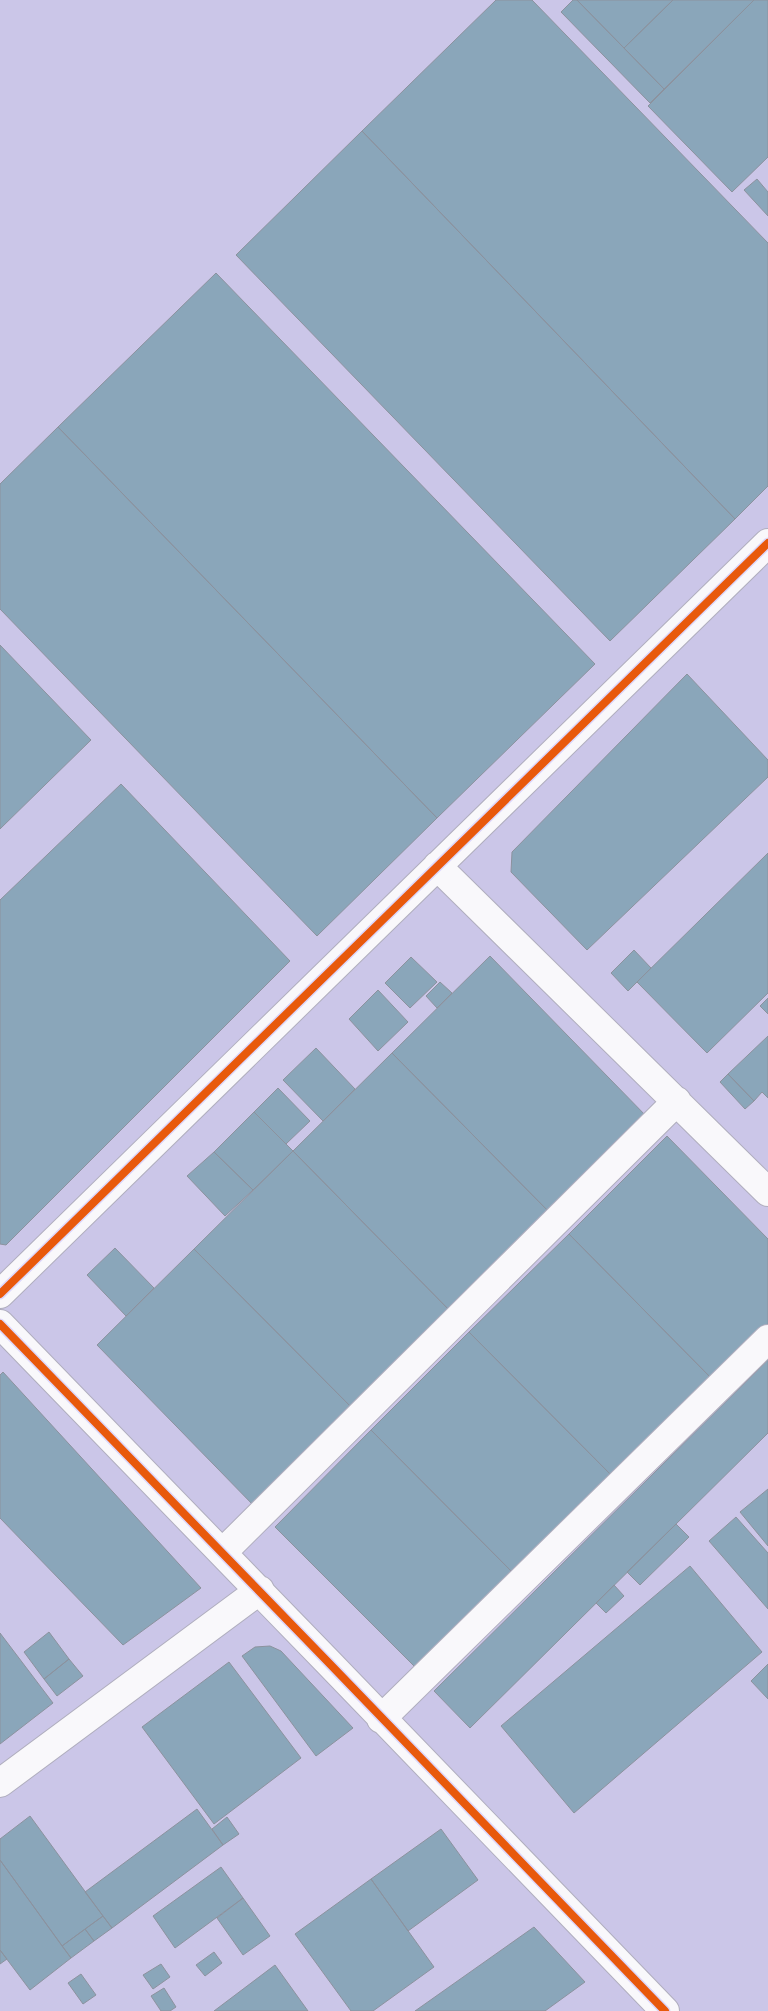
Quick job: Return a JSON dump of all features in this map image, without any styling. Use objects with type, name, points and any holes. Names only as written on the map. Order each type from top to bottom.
[{"type":"street","points":[[0,1294],[768,543]]},
{"type":"street","points":[[437,866],[768,1192]]},
{"type":"street","points":[[223,1552],[677,1101]]},
{"type":"street","points":[[0,1324],[260,1590],[381,1719],[665,2011]]},
{"type":"street","points":[[381,1719],[768,1339]]},
{"type":"street","points":[[0,1783],[260,1590]]},
{"type":"shaded area","points":[[0,0],[768,0],[768,2011],[0,2011]]},
{"type":"building","points":[[496,0],[532,0],[768,243],[768,486],[735,519],[362,131]]},
{"type":"building","points":[[573,0],[577,0],[664,89],[650,103],[561,12]]},
{"type":"building","points":[[577,0],[673,0],[624,48]]},
{"type":"building","points":[[673,0],[754,0],[664,89],[624,48]]},
{"type":"building","points":[[754,0],[768,0],[768,157],[732,192],[648,106]]},
{"type":"building","points":[[362,131],[735,519],[610,641],[236,255]]},
{"type":"building","points":[[757,179],[768,192],[768,216],[744,190]]},
{"type":"building","points":[[216,273],[595,664],[437,818],[58,427]]},
{"type":"building","points":[[58,427],[437,818],[317,936],[0,609],[0,484]]},
{"type":"building","points":[[0,645],[91,740],[0,829]]},
{"type":"building","points":[[687,674],[768,760],[768,777],[587,950],[511,872],[512,852]]},
{"type":"building","points":[[121,784],[290,961],[6,1245],[0,1244],[0,900]]},
{"type":"building","points":[[768,853],[768,993],[707,1053],[637,982]]},
{"type":"building","points":[[634,950],[651,968],[628,991],[611,973]]},
{"type":"building","points":[[490,956],[649,1119],[552,1215],[392,1053]]},
{"type":"building","points":[[411,957],[437,982],[410,1008],[385,983]]},
{"type":"building","points":[[440,982],[452,993],[437,1008],[426,996]]},
{"type":"building","points":[[378,990],[408,1022],[378,1051],[349,1019]]},
{"type":"building","points":[[768,998],[768,1014],[760,1006]]},
{"type":"building","points":[[768,1036],[768,1098],[762,1092],[754,1101],[728,1074]]},
{"type":"building","points":[[316,1048],[355,1089],[323,1121],[283,1080]]},
{"type":"building","points":[[392,1053],[552,1215],[452,1313],[293,1151]]},
{"type":"building","points":[[728,1074],[754,1101],[745,1109],[720,1082]]},
{"type":"building","points":[[278,1088],[310,1121],[286,1144],[254,1112]]},
{"type":"building","points":[[254,1112],[293,1151],[253,1190],[214,1152]]},
{"type":"building","points":[[667,1136],[768,1239],[768,1324],[712,1379],[569,1234]]},
{"type":"building","points":[[293,1151],[452,1313],[355,1411],[194,1249]]},
{"type":"building","points":[[214,1152],[253,1190],[225,1216],[187,1176]]},
{"type":"building","points":[[569,1234],[712,1379],[613,1477],[469,1332]]},
{"type":"building","points":[[115,1248],[154,1288],[126,1316],[87,1275]]},
{"type":"building","points":[[194,1249],[355,1411],[256,1508],[97,1345]]},
{"type":"building","points":[[469,1332],[613,1477],[514,1574],[371,1430]]},
{"type":"building","points":[[768,1360],[768,1433],[470,1728],[434,1691]]},
{"type":"building","points":[[3,1372],[201,1588],[123,1645],[0,1518],[0,1375]]},
{"type":"building","points":[[371,1430],[514,1574],[418,1670],[275,1527]]},
{"type":"building","points":[[768,1489],[768,1546],[740,1512]]},
{"type":"building","points":[[736,1517],[768,1553],[768,1609],[709,1541]]},
{"type":"building","points":[[676,1524],[689,1537],[640,1585],[627,1572]]},
{"type":"building","points":[[690,1566],[762,1652],[574,1813],[501,1726]]},
{"type":"building","points":[[614,1585],[624,1596],[606,1613],[596,1603]]},
{"type":"building","points":[[49,1632],[69,1659],[44,1679],[24,1652]]},
{"type":"building","points":[[0,1633],[53,1703],[0,1744]]},
{"type":"building","points":[[270,1646],[281,1651],[353,1728],[316,1756],[242,1656],[255,1647]]},
{"type":"building","points":[[69,1659],[83,1676],[57,1696],[44,1679]]},
{"type":"building","points":[[229,1662],[301,1758],[214,1824],[142,1727]]},
{"type":"building","points":[[768,1664],[768,1699],[751,1681]]},
{"type":"building","points":[[197,1809],[223,1845],[112,1928],[85,1892]]},
{"type":"building","points":[[30,1816],[103,1916],[62,1946],[0,1860],[0,1839]]},
{"type":"building","points":[[227,1817],[239,1834],[223,1845],[212,1829]]},
{"type":"building","points":[[441,1829],[478,1880],[408,1931],[371,1879]]},
{"type":"building","points":[[0,1860],[71,1958],[30,1990],[0,1950]]},
{"type":"building","points":[[221,1867],[243,1898],[175,1948],[153,1916]]},
{"type":"building","points":[[371,1879],[434,1967],[373,2011],[351,2011],[295,1934]]},
{"type":"building","points":[[243,1898],[270,1936],[243,1955],[217,1918]]},
{"type":"building","points":[[103,1916],[112,1928],[94,1941],[85,1929]]},
{"type":"building","points":[[534,1927],[585,1982],[545,2011],[415,2011]]},
{"type":"building","points":[[85,1929],[94,1941],[71,1958],[62,1946]]},
{"type":"building","points":[[0,1950],[7,1959],[0,1964]]},
{"type":"building","points":[[214,1952],[222,1963],[205,1976],[196,1965]]},
{"type":"building","points":[[161,1964],[170,1977],[153,1989],[143,1975]]},
{"type":"building","points":[[275,1965],[308,2011],[214,2011]]},
{"type":"building","points":[[81,1974],[96,1995],[83,2004],[68,1983]]},
{"type":"building","points":[[164,1988],[176,2007],[170,2011],[161,2011],[151,1996]]},
{"type":"cycle path","points":[[0,1294],[768,543]]},
{"type":"cycle path","points":[[0,1324],[665,2011]]}]
